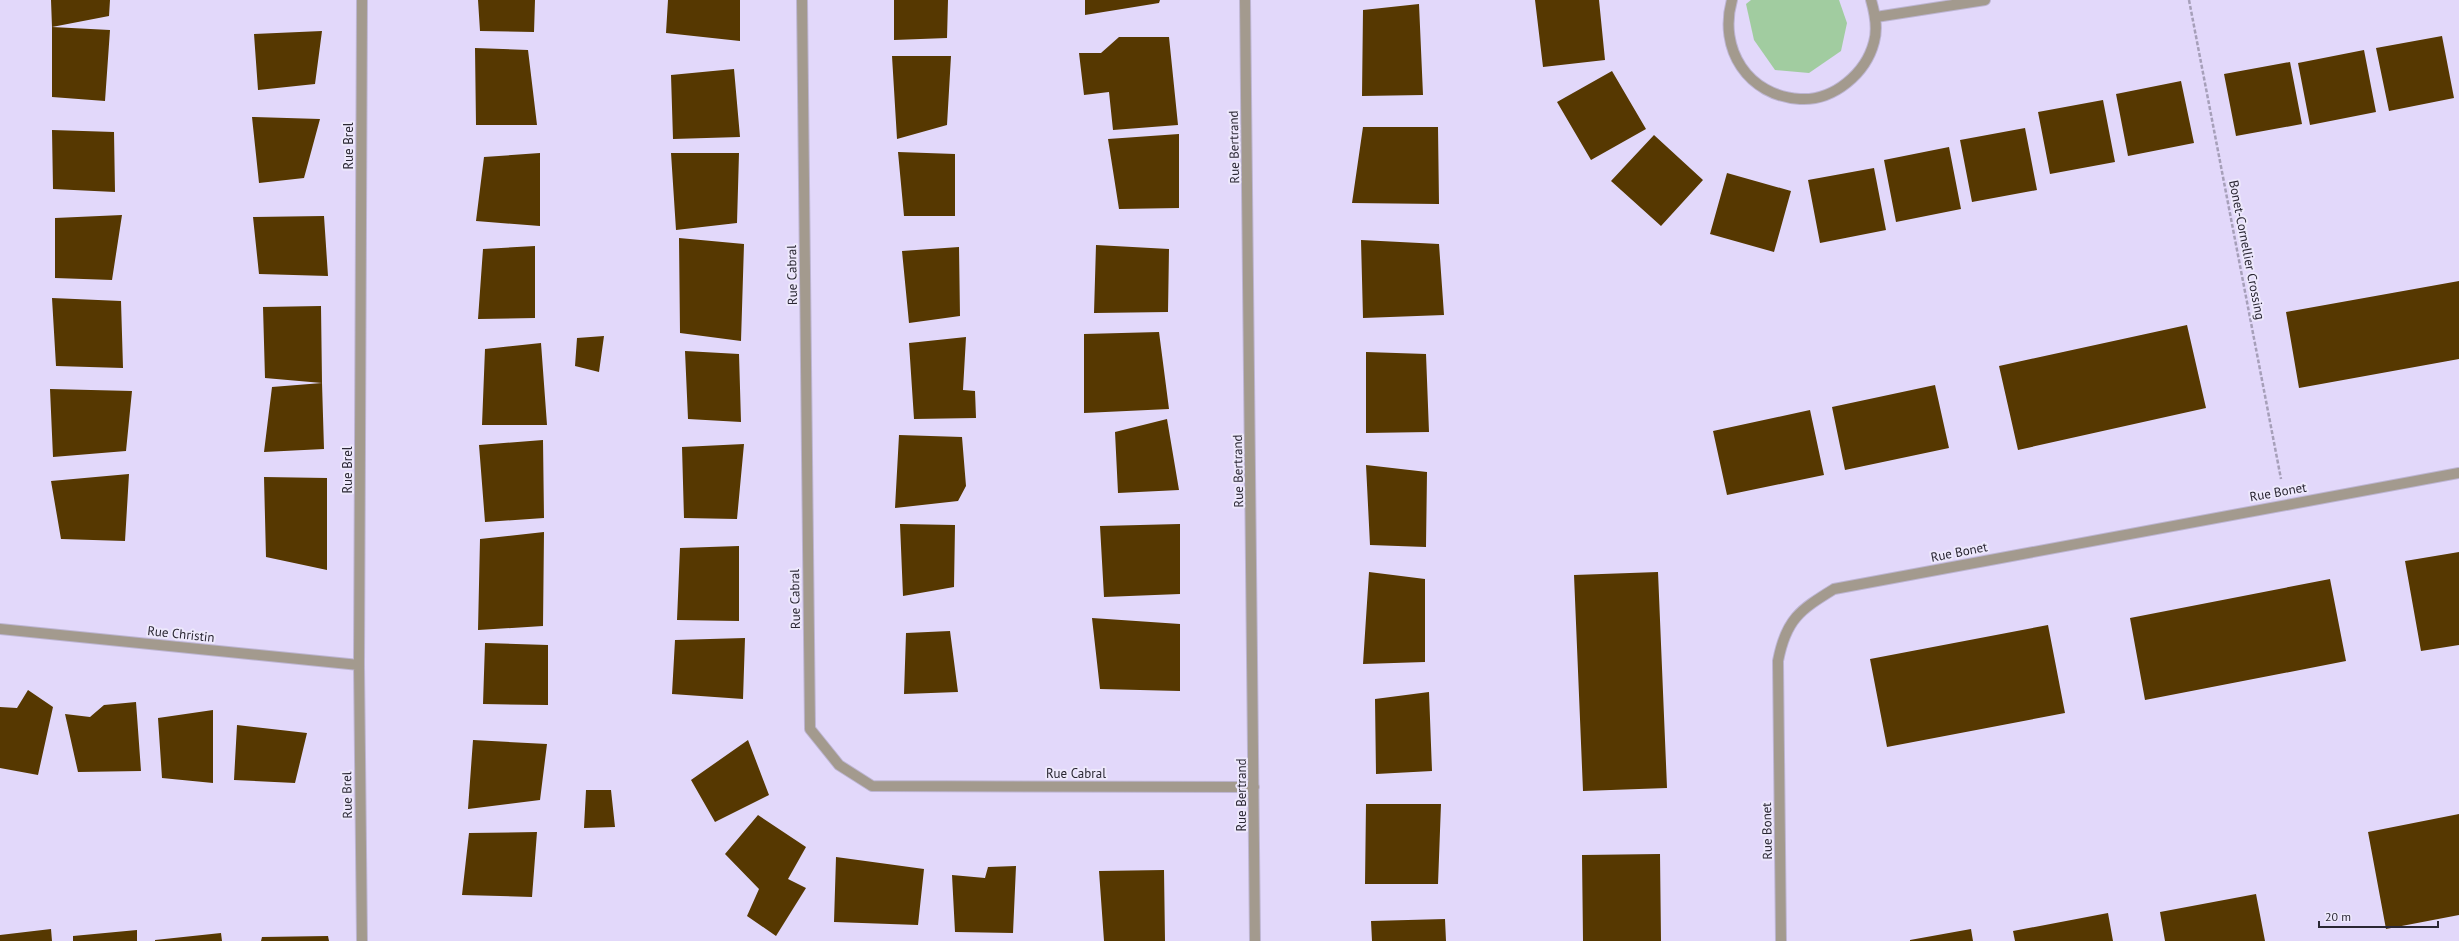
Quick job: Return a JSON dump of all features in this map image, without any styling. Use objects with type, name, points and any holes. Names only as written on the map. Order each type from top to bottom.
[{"type":"street","name":"Rue Brel","points":[[362,0],[359,665],[362,941]]},
{"type":"street","name":"Rue Cabral","points":[[802,0],[810,729],[839,766],[872,786],[1254,787]]},
{"type":"street","name":"Rue Bertrand","points":[[1245,0],[1255,941]]},
{"type":"street","points":[[1732,0],[1728,16],[1729,40],[1738,64],[1755,82],[1777,95],[1801,99],[1826,95],[1842,86],[1865,65],[1874,42],[1876,17],[1871,0]]},
{"type":"street","points":[[1876,17],[1985,0]]},
{"type":"street","name":"Rue Bonet","points":[[1781,941],[1778,661],[1782,638],[1795,616],[1834,589],[2285,504],[2459,473]]},
{"type":"street","name":"Rue Christin","points":[[0,629],[359,665]]},
{"type":"path","name":"Bonet-Cornellier Crossing","points":[[2190,0],[2285,504]]},
{"type":"green space","points":[[1751,0],[1839,0],[1847,23],[1841,51],[1809,73],[1775,70],[1754,40],[1746,4]]},
{"type":"building","points":[[51,0],[110,0],[109,16],[52,27]]},
{"type":"building","points":[[478,0],[535,0],[534,32],[480,31]]},
{"type":"building","points":[[668,0],[740,0],[740,41],[666,33]]},
{"type":"building","points":[[894,0],[948,0],[947,38],[894,40]]},
{"type":"building","points":[[1085,0],[1160,0],[1159,3],[1085,15]]},
{"type":"building","points":[[1535,0],[1599,0],[1605,60],[1543,67]]},
{"type":"building","points":[[1419,4],[1423,95],[1362,96],[1363,10]]},
{"type":"building","points":[[52,27],[110,30],[105,101],[52,97]]},
{"type":"building","points":[[322,31],[315,84],[258,90],[254,34]]},
{"type":"building","points":[[2442,36],[2454,98],[2389,111],[2376,48]]},
{"type":"building","points":[[1119,37],[1169,37],[1178,125],[1113,130],[1109,92],[1084,95],[1079,53],[1101,53]]},
{"type":"building","points":[[475,48],[528,50],[537,125],[476,125]]},
{"type":"building","points":[[2364,50],[2376,112],[2310,125],[2298,63]]},
{"type":"building","points":[[892,56],[951,56],[947,125],[897,139]]},
{"type":"building","points":[[2290,62],[2302,124],[2236,136],[2224,74]]},
{"type":"building","points":[[734,69],[740,137],[673,139],[671,75]]},
{"type":"building","points":[[1612,71],[1646,129],[1591,160],[1557,102]]},
{"type":"building","points":[[2181,81],[2194,143],[2128,156],[2116,94]]},
{"type":"building","points":[[2103,100],[2115,162],[2050,174],[2038,112]]},
{"type":"building","points":[[252,117],[320,119],[304,178],[259,183]]},
{"type":"building","points":[[1363,127],[1438,127],[1439,204],[1352,203]]},
{"type":"building","points":[[2025,128],[2037,190],[1972,202],[1960,140]]},
{"type":"building","points":[[52,130],[114,132],[115,192],[53,189]]},
{"type":"building","points":[[1179,134],[1179,208],[1119,209],[1108,139]]},
{"type":"building","points":[[1654,135],[1703,180],[1661,226],[1611,181]]},
{"type":"building","points":[[1949,147],[1961,209],[1896,222],[1884,160]]},
{"type":"building","points":[[898,152],[955,154],[955,216],[904,216]]},
{"type":"building","points":[[540,153],[540,226],[476,221],[484,157]]},
{"type":"building","points":[[671,153],[739,153],[737,223],[676,230]]},
{"type":"building","points":[[1874,168],[1886,230],[1820,243],[1808,180]]},
{"type":"building","points":[[1727,173],[1791,191],[1774,252],[1710,234]]},
{"type":"building","points":[[122,215],[112,280],[55,278],[55,218]]},
{"type":"building","points":[[324,216],[328,276],[259,274],[253,217]]},
{"type":"building","points":[[679,238],[744,244],[741,341],[680,333]]},
{"type":"building","points":[[1361,240],[1439,244],[1444,315],[1363,318]]},
{"type":"building","points":[[1096,245],[1169,249],[1168,312],[1094,313]]},
{"type":"building","points":[[535,246],[535,318],[478,319],[483,249]]},
{"type":"building","points":[[959,247],[960,316],[909,323],[902,251]]},
{"type":"building","points":[[2459,281],[2459,359],[2299,388],[2286,312]]},
{"type":"building","points":[[52,298],[121,301],[123,368],[56,366]]},
{"type":"building","points":[[321,306],[322,383],[265,378],[263,307]]},
{"type":"building","points":[[2187,325],[2206,408],[2018,450],[1999,366]]},
{"type":"building","points":[[1159,332],[1169,409],[1084,413],[1084,334]]},
{"type":"building","points":[[604,336],[599,372],[575,366],[577,338]]},
{"type":"building","points":[[966,337],[963,390],[975,391],[976,418],[914,419],[909,343]]},
{"type":"building","points":[[541,343],[547,425],[482,425],[485,349]]},
{"type":"building","points":[[685,351],[739,354],[741,422],[688,419]]},
{"type":"building","points":[[1366,352],[1426,354],[1429,432],[1366,433]]},
{"type":"building","points":[[322,383],[324,449],[264,452],[272,387]]},
{"type":"building","points":[[1935,385],[1949,448],[1845,470],[1832,407]]},
{"type":"building","points":[[50,389],[132,391],[126,451],[53,457]]},
{"type":"building","points":[[1810,410],[1824,475],[1727,495],[1713,431]]},
{"type":"building","points":[[1167,419],[1179,490],[1118,493],[1115,432]]},
{"type":"building","points":[[899,435],[962,437],[966,486],[958,501],[895,508]]},
{"type":"building","points":[[543,440],[544,518],[485,522],[479,445]]},
{"type":"building","points":[[744,444],[737,519],[684,518],[682,447]]},
{"type":"building","points":[[1366,465],[1427,472],[1426,547],[1370,545]]},
{"type":"building","points":[[129,474],[125,541],[61,539],[51,481]]},
{"type":"building","points":[[264,477],[327,478],[327,570],[266,557]]},
{"type":"building","points":[[900,524],[955,525],[954,587],[903,596]]},
{"type":"building","points":[[1180,524],[1180,594],[1104,597],[1100,526]]},
{"type":"building","points":[[544,532],[543,626],[478,630],[480,539]]},
{"type":"building","points":[[739,546],[739,621],[677,620],[680,548]]},
{"type":"building","points":[[2459,552],[2459,645],[2421,651],[2405,561]]},
{"type":"building","points":[[1369,572],[1425,579],[1425,662],[1363,664]]},
{"type":"building","points":[[1658,572],[1667,788],[1583,791],[1574,575]]},
{"type":"building","points":[[2330,579],[2346,661],[2145,700],[2130,618]]},
{"type":"building","points":[[1092,618],[1180,624],[1180,691],[1100,689]]},
{"type":"building","points":[[2048,625],[2065,713],[1887,747],[1870,659]]},
{"type":"building","points":[[950,631],[958,692],[904,694],[906,633]]},
{"type":"building","points":[[745,638],[743,699],[672,694],[675,640]]},
{"type":"building","points":[[485,643],[548,645],[548,705],[483,704]]},
{"type":"building","points":[[28,690],[53,707],[38,775],[0,768],[0,707],[17,708]]},
{"type":"building","points":[[1429,692],[1432,771],[1376,774],[1375,699]]},
{"type":"building","points":[[136,702],[141,771],[78,772],[65,714],[90,717],[104,705]]},
{"type":"building","points":[[213,710],[213,783],[162,778],[158,718]]},
{"type":"building","points":[[237,725],[307,733],[295,783],[234,780]]},
{"type":"building","points":[[473,740],[547,744],[540,800],[468,809]]},
{"type":"building","points":[[748,740],[769,795],[715,822],[691,780]]},
{"type":"building","points":[[586,790],[611,790],[615,827],[584,828]]},
{"type":"building","points":[[1366,804],[1441,804],[1438,884],[1365,884]]},
{"type":"building","points":[[2459,814],[2459,915],[2386,929],[2368,832]]},
{"type":"building","points":[[758,815],[806,847],[788,879],[806,888],[776,936],[747,916],[759,889],[725,854]]},
{"type":"building","points":[[537,832],[532,897],[462,895],[469,833]]},
{"type":"building","points":[[1660,854],[1661,941],[1583,941],[1582,855]]},
{"type":"building","points":[[836,857],[924,869],[918,925],[834,922]]},
{"type":"building","points":[[1016,866],[1013,933],[955,932],[952,875],[985,878],[988,867]]},
{"type":"building","points":[[1164,870],[1165,941],[1104,941],[1099,871]]},
{"type":"building","points":[[2256,894],[2265,941],[2165,941],[2160,912]]},
{"type":"building","points":[[2108,913],[2113,941],[2015,941],[2013,931]]},
{"type":"building","points":[[1445,919],[1446,941],[1372,941],[1371,921]]},
{"type":"building","points":[[51,929],[52,941],[0,941],[0,935]]},
{"type":"building","points":[[1971,929],[1973,941],[1910,941],[1910,940]]},
{"type":"building","points":[[137,930],[137,941],[73,941],[73,936]]},
{"type":"building","points":[[221,933],[222,941],[155,941],[155,940]]},
{"type":"building","points":[[328,936],[329,941],[261,941],[262,937]]}]
